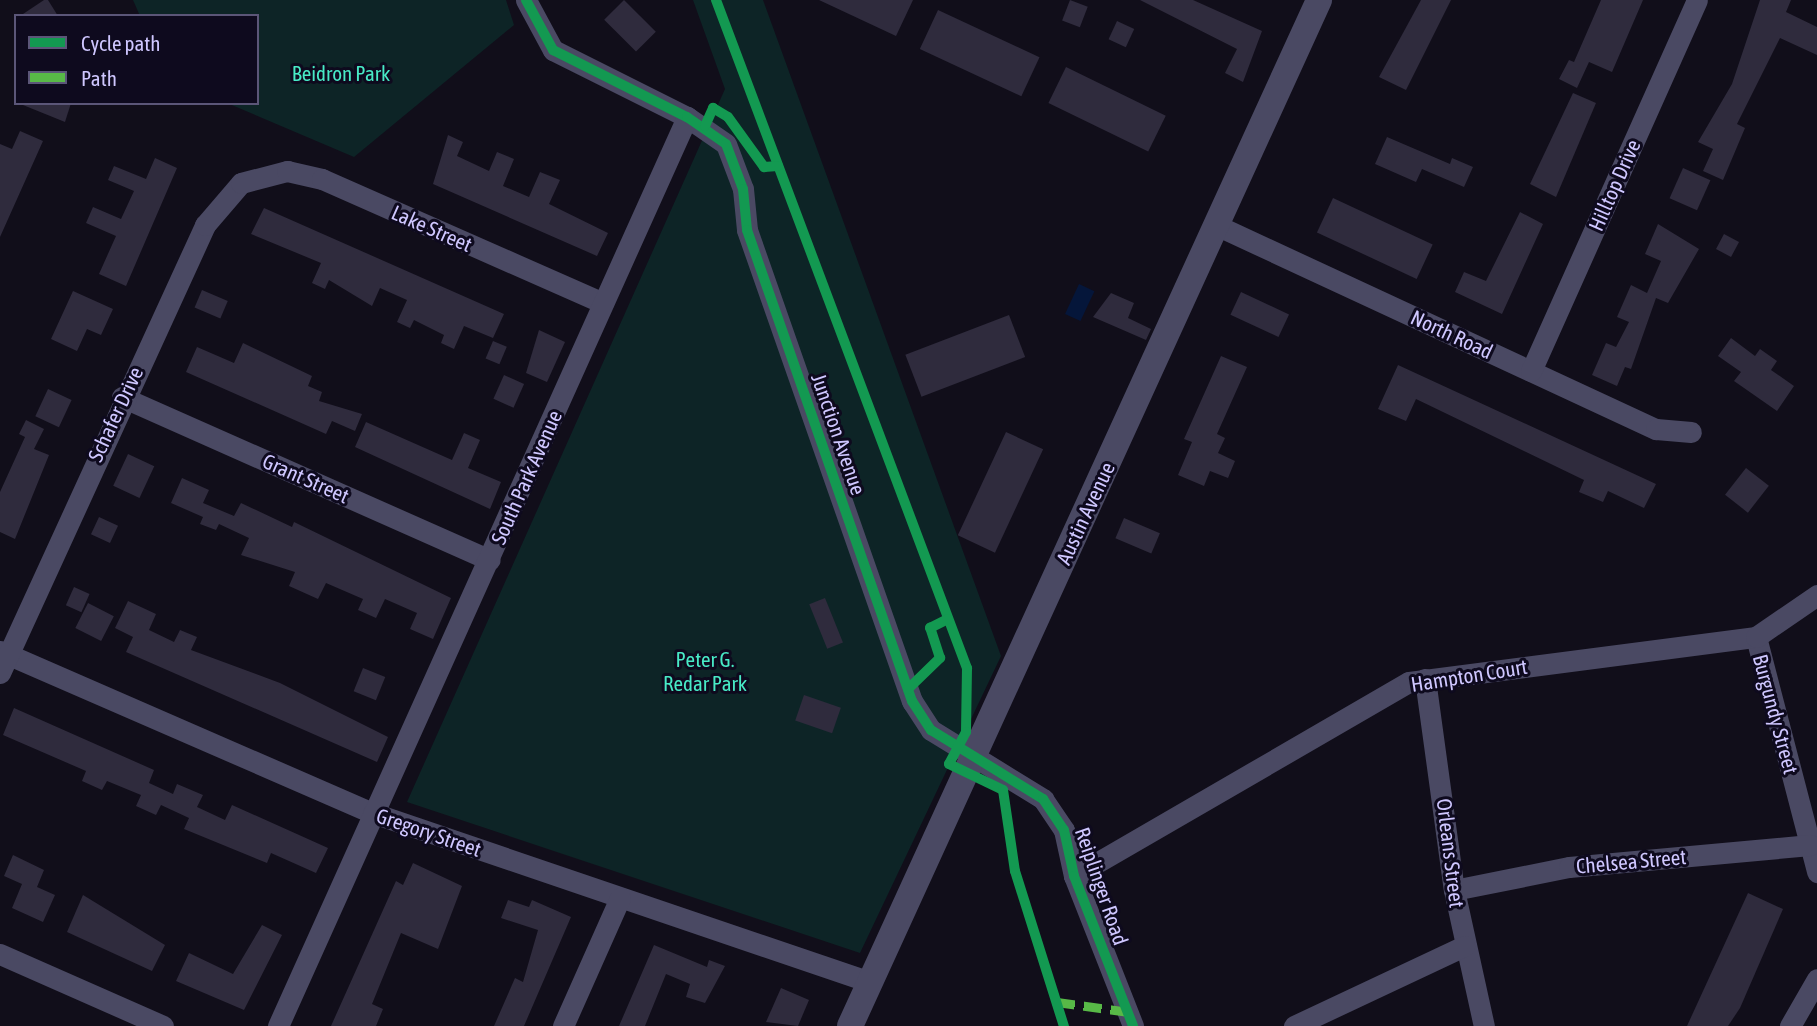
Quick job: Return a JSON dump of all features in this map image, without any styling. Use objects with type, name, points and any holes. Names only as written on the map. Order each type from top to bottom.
[{"type":"street","points":[[526,0],[553,50],[687,117]]},
{"type":"street","name":"Austin Avenue","points":[[850,1026],[1319,0]]},
{"type":"street","name":"Hilltop Drive","points":[[1531,371],[1696,0]]},
{"type":"street","name":"South Park Avenue","points":[[278,1026],[490,560],[687,117]]},
{"type":"street","name":"Junction Avenue","points":[[687,117],[726,144],[737,165],[747,230],[912,701],[931,730],[974,755]]},
{"type":"street","name":"Lake Street","points":[[258,176],[287,171],[322,179],[603,303]]},
{"type":"street","name":"Schafer Drive","points":[[3,660],[122,397],[205,225],[228,193],[258,176]]},
{"type":"street","name":"North Road","points":[[1216,225],[1656,429],[1691,432]]},
{"type":"street","name":"Grant Street","points":[[122,397],[490,560]]},
{"type":"street","name":"Hampton Court","points":[[1074,876],[1409,682],[1756,637],[1817,595]]},
{"type":"street","name":"Burgundy Street","points":[[1756,637],[1817,872]]},
{"type":"street","name":"Gregory Street","points":[[3,660],[373,813],[870,982]]},
{"type":"street","name":"Orleans Street","points":[[1425,680],[1454,890],[1464,946],[1484,1026]]},
{"type":"street","name":"Reiplinger Road","points":[[974,755],[1043,799],[1064,830],[1074,876],[1133,1026]]},
{"type":"street","name":"Chelsea Street","points":[[1454,890],[1569,867],[1810,845]]},
{"type":"street","points":[[563,1026],[620,898]]},
{"type":"street","points":[[1294,1026],[1464,946]]},
{"type":"street","points":[[0,954],[163,1026]]},
{"type":"street","points":[[1790,1026],[1817,979]]},
{"type":"green space","name":"Beidron Park","points":[[133,0],[506,0],[514,25],[354,157],[232,105],[259,105],[259,14],[139,14]]},
{"type":"green space","name":"Peter G. Redar Park","points":[[693,0],[763,0],[1001,656],[860,953],[407,802],[725,89]]},
{"type":"water","points":[[1079,284],[1094,291],[1080,321],[1065,314]]},
{"type":"building","points":[[48,0],[57,14],[23,14]]},
{"type":"building","points":[[624,0],[656,32],[636,52],[604,20]]},
{"type":"building","points":[[819,0],[913,0],[896,36]]},
{"type":"building","points":[[1070,0],[1088,7],[1080,27],[1062,21]]},
{"type":"building","points":[[1140,0],[1193,0],[1262,31],[1243,82],[1225,73],[1237,49]]},
{"type":"building","points":[[1421,0],[1451,0],[1406,90],[1379,77]]},
{"type":"building","points":[[1601,0],[1643,0],[1612,72],[1589,62],[1577,88],[1559,79],[1569,60],[1574,62]]},
{"type":"building","points":[[1760,0],[1791,0],[1786,12],[1817,27],[1817,55],[1780,38],[1737,124],[1745,128],[1723,180],[1703,171],[1713,149],[1698,142],[1732,84]]},
{"type":"building","points":[[938,10],[1040,57],[1021,96],[920,49]]},
{"type":"building","points":[[1117,21],[1134,29],[1126,47],[1109,39]]},
{"type":"building","points":[[1066,67],[1166,116],[1148,152],[1048,103]]},
{"type":"building","points":[[1573,93],[1596,103],[1556,197],[1530,184]]},
{"type":"building","points":[[23,105],[70,105],[65,122]]},
{"type":"building","points":[[20,131],[43,141],[0,237],[0,144],[12,149]]},
{"type":"building","points":[[448,135],[463,142],[457,156],[489,171],[497,152],[514,159],[503,186],[529,197],[540,172],[560,180],[549,204],[608,233],[597,256],[433,184]]},
{"type":"building","points":[[1387,137],[1450,164],[1452,158],[1473,167],[1464,187],[1422,169],[1416,182],[1375,164]]},
{"type":"building","points":[[155,158],[177,168],[126,286],[99,274],[116,236],[86,223],[93,207],[121,219],[134,191],[108,180],[114,166],[146,179]]},
{"type":"building","points":[[1683,168],[1710,180],[1697,210],[1670,198]]},
{"type":"building","points":[[1333,198],[1433,244],[1417,279],[1317,232]]},
{"type":"building","points":[[264,208],[504,314],[493,338],[464,326],[454,349],[441,343],[444,335],[414,320],[410,328],[397,322],[407,300],[380,288],[372,306],[329,280],[325,289],[312,283],[321,263],[251,234]]},
{"type":"building","points":[[1520,212],[1543,224],[1502,314],[1455,292],[1464,272],[1486,281]]},
{"type":"building","points":[[1658,224],[1699,249],[1668,303],[1656,298],[1631,369],[1625,367],[1617,386],[1592,375],[1606,343],[1616,347],[1629,322],[1617,317],[1631,285],[1647,293],[1661,261],[1645,254]]},
{"type":"building","points":[[1724,234],[1739,242],[1731,257],[1716,249]]},
{"type":"building","points":[[202,290],[228,301],[220,318],[195,307]]},
{"type":"building","points":[[73,291],[113,309],[101,335],[87,329],[77,351],[51,339]]},
{"type":"building","points":[[1241,292],[1289,314],[1278,337],[1230,315]]},
{"type":"building","points":[[1111,293],[1134,303],[1128,318],[1151,329],[1146,340],[1093,317]]},
{"type":"building","points":[[1009,315],[1025,357],[921,397],[905,355]]},
{"type":"building","points":[[539,330],[565,342],[547,382],[526,373]]},
{"type":"building","points":[[1731,338],[1755,356],[1760,349],[1777,361],[1771,370],[1794,386],[1777,411],[1734,381],[1741,372],[1718,356]]},
{"type":"building","points":[[493,341],[507,347],[499,364],[486,358]]},
{"type":"building","points":[[243,343],[312,376],[308,386],[322,392],[319,401],[362,414],[355,431],[332,421],[326,434],[186,372],[197,347],[234,363]]},
{"type":"building","points":[[1221,356],[1247,367],[1217,434],[1225,438],[1218,453],[1235,461],[1228,478],[1210,471],[1204,486],[1178,475],[1192,442],[1184,439]]},
{"type":"building","points":[[1398,365],[1656,484],[1644,508],[1608,491],[1603,502],[1579,492],[1584,480],[1416,399],[1406,421],[1378,409]]},
{"type":"building","points":[[504,375],[524,384],[514,408],[493,399]]},
{"type":"building","points":[[48,389],[72,400],[59,427],[35,416]]},
{"type":"building","points":[[26,420],[44,429],[34,449],[49,455],[15,539],[0,532],[0,492],[25,437],[19,434]]},
{"type":"building","points":[[366,422],[452,460],[464,433],[480,440],[468,468],[501,482],[490,509],[355,447]]},
{"type":"building","points":[[1006,432],[1043,449],[995,553],[958,535]]},
{"type":"building","points":[[128,454],[154,466],[139,498],[113,486]]},
{"type":"building","points":[[1746,468],[1769,486],[1748,513],[1725,495]]},
{"type":"building","points":[[182,478],[209,490],[203,503],[234,516],[241,503],[292,527],[294,522],[451,598],[433,639],[410,629],[417,613],[385,599],[376,618],[358,610],[363,599],[326,583],[318,599],[289,586],[295,572],[241,555],[249,538],[219,524],[216,530],[200,524],[203,517],[171,503]]},
{"type":"building","points":[[99,517],[118,526],[110,543],[91,534]]},
{"type":"building","points":[[1124,518],[1160,533],[1151,553],[1115,538]]},
{"type":"building","points":[[74,587],[90,594],[81,612],[66,605]]},
{"type":"building","points":[[825,598],[843,643],[827,649],[809,604]]},
{"type":"building","points":[[128,601],[156,614],[149,630],[174,642],[180,630],[197,637],[191,650],[280,683],[388,737],[377,762],[126,652],[133,637],[115,628]]},
{"type":"building","points":[[88,603],[114,616],[101,641],[75,628]]},
{"type":"building","points":[[363,668],[385,677],[376,700],[354,691]]},
{"type":"building","points":[[804,695],[841,708],[832,733],[795,721]]},
{"type":"building","points":[[14,708],[154,770],[149,783],[173,794],[177,784],[203,795],[197,807],[225,820],[232,805],[328,848],[316,873],[271,853],[267,863],[184,829],[189,818],[161,805],[156,815],[136,806],[141,795],[107,781],[102,790],[82,781],[86,771],[3,735]]},
{"type":"building","points":[[13,855],[44,870],[37,887],[55,895],[43,922],[12,908],[22,884],[4,876]]},
{"type":"building","points":[[413,863],[462,886],[438,949],[401,933],[372,1004],[383,1009],[376,1026],[331,1026],[396,881],[403,885]]},
{"type":"building","points":[[1748,893],[1783,909],[1740,1008],[1728,1026],[1687,1026]]},
{"type":"building","points":[[83,895],[165,945],[152,971],[67,932]]},
{"type":"building","points":[[508,900],[529,907],[532,900],[571,917],[524,1026],[494,1026],[515,978],[523,982],[538,930],[501,918]]},
{"type":"building","points":[[262,925],[282,935],[244,1010],[176,981],[189,953],[233,974]]},
{"type":"building","points":[[654,945],[707,967],[709,960],[725,966],[705,1003],[686,997],[690,984],[666,974],[645,1026],[619,1026]]},
{"type":"building","points":[[781,988],[809,1000],[798,1026],[766,1022]]},
{"type":"marked path","points":[[1057,1002],[1129,1012]]},
{"type":"cycle path","points":[[526,0],[553,50],[687,117],[726,144],[743,189],[747,230],[912,701],[931,730],[1043,799],[1064,830],[1074,876],[1133,1026]]},
{"type":"cycle path","points":[[716,0],[967,668],[966,732],[949,764],[1003,790],[1015,871],[1064,1026]]},
{"type":"cycle path","points":[[705,126],[713,108],[728,117],[764,167],[778,166]]},
{"type":"cycle path","points":[[908,689],[940,658],[930,628],[948,619]]}]
